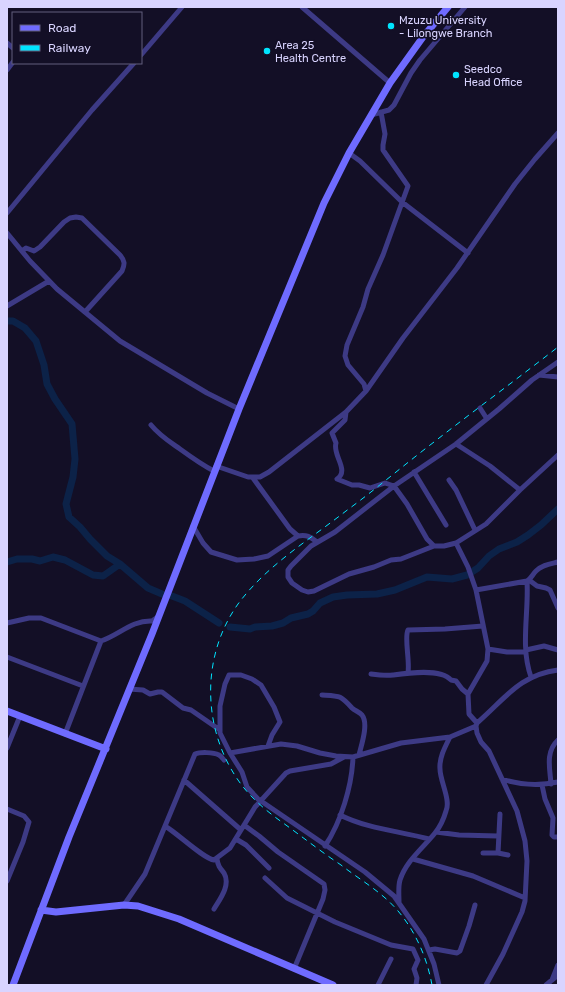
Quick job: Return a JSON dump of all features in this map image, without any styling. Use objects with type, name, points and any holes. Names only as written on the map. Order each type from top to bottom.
[{"type":"main road","points":[[13,985],[81,808],[160,615],[239,408],[309,236],[349,153],[390,83],[419,43],[448,7]]},
{"type":"main road","points":[[7,711],[106,749]]},
{"type":"main road","points":[[41,910],[56,912],[124,905],[138,906],[180,919],[333,985]]},
{"type":"street","points":[[142,54],[182,7]]},
{"type":"street","points":[[302,7],[390,83]]},
{"type":"street","points":[[371,115],[389,110],[394,105],[420,60],[465,7]]},
{"type":"street","points":[[7,213],[92,110],[133,64]]},
{"type":"street","points":[[366,391],[364,384],[348,365],[345,356],[347,345],[363,307],[368,289],[408,186],[383,150],[385,134],[381,112]]},
{"type":"street","points":[[152,425],[155,430],[170,443],[200,464],[253,478],[260,477],[269,472],[346,412],[366,391],[403,338],[468,253],[515,184],[558,133]]},
{"type":"street","points":[[349,153],[360,161],[402,202],[468,253]]},
{"type":"street","points":[[22,251],[26,248],[34,251],[70,218],[82,218],[120,255],[124,260],[125,265],[122,271],[85,312]]},
{"type":"street","points":[[7,233],[49,281],[128,347],[207,393],[239,408]]},
{"type":"street","points":[[7,306],[49,281]]},
{"type":"street","points":[[558,362],[539,375],[456,444],[394,486],[334,532],[317,542],[291,566],[287,574],[289,580],[295,586],[308,592],[319,589],[349,574],[374,567],[391,560],[401,559],[434,546],[444,546],[456,543],[486,524],[558,455]]},
{"type":"street","points":[[539,375],[558,377]]},
{"type":"street","points":[[480,408],[487,419]]},
{"type":"street","points":[[346,412],[345,420],[332,434],[336,443],[334,448],[343,471],[337,480],[352,485],[370,488],[385,483],[394,486],[407,504],[427,539],[434,546]]},
{"type":"street","points":[[456,444],[490,466],[520,490]]},
{"type":"street","points":[[414,472],[446,525]]},
{"type":"street","points":[[253,478],[290,529],[298,536]]},
{"type":"street","points":[[449,480],[475,530]]},
{"type":"street","points":[[193,526],[203,543],[211,552],[237,560],[268,556],[298,536],[306,535],[317,542]]},
{"type":"street","points":[[456,543],[471,574],[476,590],[488,649],[487,661],[468,694],[469,714],[477,724],[477,733],[481,742],[489,751],[517,811],[525,841],[527,861],[525,898],[522,912],[503,954],[486,985]]},
{"type":"street","points":[[476,590],[528,581],[540,568],[558,562]]},
{"type":"street","points":[[528,581],[537,586],[550,590],[558,608]]},
{"type":"street","points":[[528,581],[525,626],[528,669],[531,677]]},
{"type":"street","points":[[65,734],[101,641],[132,625],[145,621],[152,621],[160,615]]},
{"type":"street","points":[[7,623],[29,618],[41,618],[101,641]]},
{"type":"street","points":[[408,672],[409,665],[406,648],[407,631],[483,626]]},
{"type":"street","points":[[488,649],[516,653],[544,646],[558,650]]},
{"type":"street","points":[[7,657],[83,686]]},
{"type":"street","points":[[230,754],[278,744],[297,746],[320,753],[353,757],[401,743],[450,736],[477,724],[512,691],[531,677],[558,670]]},
{"type":"street","points":[[370,674],[392,675],[408,672],[437,673],[457,682],[468,694]]},
{"type":"street","points":[[268,746],[280,721],[263,688],[258,682],[246,677],[229,675],[225,684],[220,706],[220,730],[221,736],[230,754],[242,772],[247,787],[252,794],[261,801],[379,883],[399,902],[424,939],[429,950],[439,985]]},
{"type":"street","points":[[129,689],[143,690],[150,694],[162,692],[183,708],[191,710],[220,730]]},
{"type":"street","points":[[322,694],[341,697],[354,710],[363,716],[365,720],[365,728],[359,755]]},
{"type":"street","points":[[7,748],[20,716]]},
{"type":"street","points":[[399,902],[401,877],[413,859],[436,832],[448,808],[440,776],[440,766],[444,750],[450,736]]},
{"type":"street","points":[[551,784],[549,764],[550,755],[552,747],[558,740]]},
{"type":"street","points":[[124,905],[145,874],[196,753],[219,755],[224,760]]},
{"type":"street","points":[[165,826],[209,859],[217,859],[230,848],[255,807],[288,772],[331,764],[342,760],[344,757]]},
{"type":"street","points":[[325,846],[333,833],[340,815],[350,778],[353,757]]},
{"type":"street","points":[[502,779],[510,782],[542,785],[558,782]]},
{"type":"street","points":[[184,780],[242,827],[297,867],[322,881],[325,886],[324,895],[317,914],[294,969]]},
{"type":"street","points":[[542,785],[545,799],[553,818],[552,835],[558,838]]},
{"type":"street","points":[[7,809],[24,816],[29,822],[7,882]]},
{"type":"street","points":[[498,853],[500,814]]},
{"type":"street","points":[[340,815],[378,829],[405,833],[429,839]]},
{"type":"street","points":[[436,832],[459,835],[498,836]]},
{"type":"street","points":[[236,839],[246,845],[269,868]]},
{"type":"street","points":[[483,853],[508,855]]},
{"type":"street","points":[[214,909],[226,886],[226,877],[219,867],[217,859]]},
{"type":"street","points":[[413,859],[472,876],[525,898]]},
{"type":"street","points":[[266,878],[287,898],[317,914],[391,945],[413,949],[418,960],[414,969],[417,978],[416,985]]},
{"type":"street","points":[[429,950],[435,949],[457,953],[460,951],[475,905]]},
{"type":"street","points":[[378,985],[391,959]]},
{"type":"street","points":[[552,980],[558,965]]},
{"type":"street","points":[[546,985],[558,975]]},
{"type":"waterway","points":[[7,321],[13,321],[25,328],[36,341],[44,365],[47,384],[72,424],[75,459],[73,477],[66,504],[69,517],[107,556],[120,564],[148,588],[162,594]]},
{"type":"waterway","points":[[230,627],[250,629],[255,627],[272,626],[283,623],[291,618],[308,614],[320,603],[333,597],[377,594],[395,590],[427,577],[452,579],[467,575],[478,568],[489,556],[499,549],[517,542],[528,535],[558,509]]},
{"type":"waterway","points":[[7,562],[17,559],[32,559],[40,561],[53,557],[65,560],[93,575],[103,576],[120,564]]},
{"type":"waterway","points":[[172,596],[185,601],[219,623]]},
{"type":"railway","points":[[432,985],[426,960],[421,948],[402,915],[373,888],[268,811],[242,786],[226,760],[212,715],[212,669],[217,646],[226,624],[238,604],[261,578],[289,554],[558,347]]},
{"type":"place","name":"Mzuzu University - Lilongwe Branch","points":[[391,26]]},
{"type":"place","name":"Area 25 Health Centre","points":[[267,51]]},
{"type":"place","name":"Seedco Head Office","points":[[456,75]]}]
